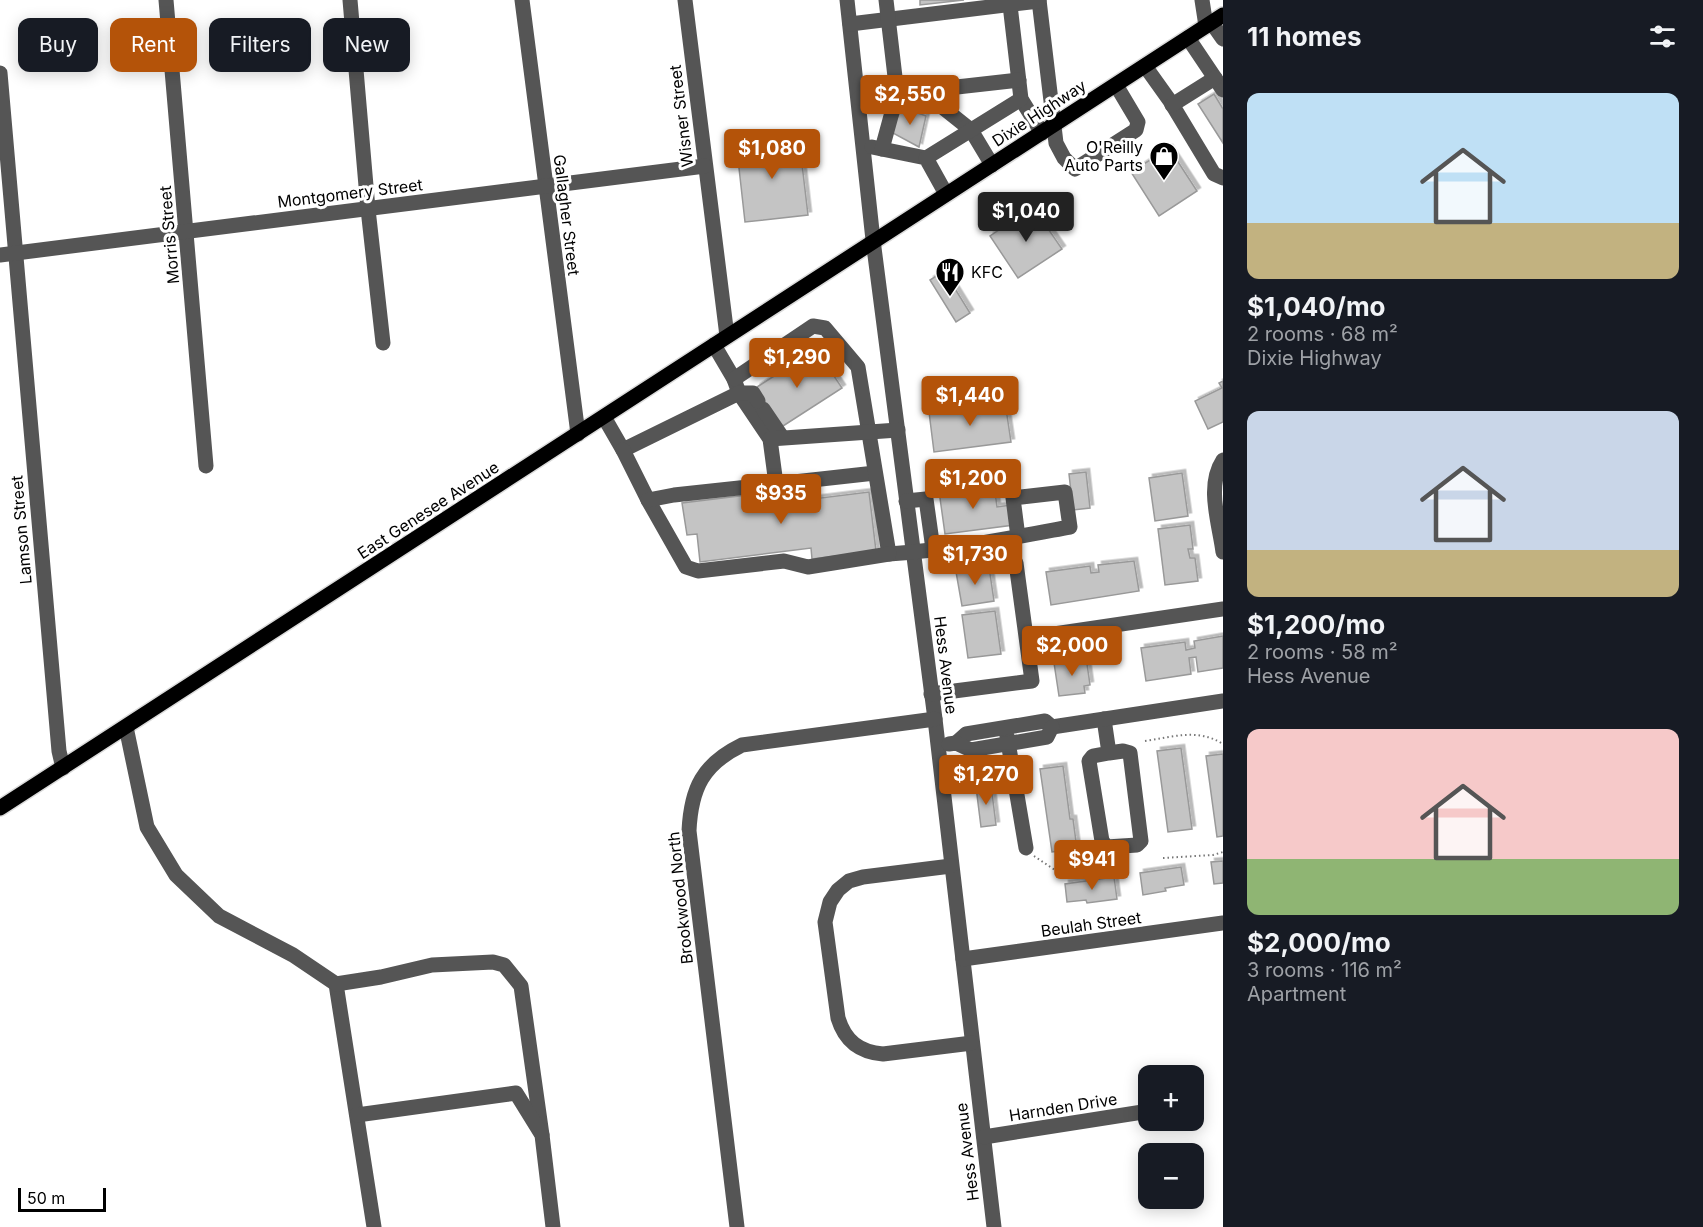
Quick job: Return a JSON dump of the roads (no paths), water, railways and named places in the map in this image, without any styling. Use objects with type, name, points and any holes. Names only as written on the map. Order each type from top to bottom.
[{"type":"main road","name":"Dixie Highway","points":[[873,240],[1048,130],[1214,21]]},
{"type":"main road","name":"East Genesee Avenue","points":[[0,808],[873,240]]},
{"type":"street","name":"Morris Street","points":[[166,0],[206,466]]},
{"type":"street","points":[[350,0],[382,343]]},
{"type":"street","name":"Gallagher Street","points":[[522,0],[578,434]]},
{"type":"street","name":"Wisner Street","points":[[685,0],[705,166],[720,340]]},
{"type":"street","name":"Hess Avenue","points":[[847,0],[873,240],[935,719],[994,1227]]},
{"type":"street","points":[[882,149],[897,94],[886,0]]},
{"type":"street","points":[[1202,0],[1223,39]]},
{"type":"street","points":[[850,24],[1039,1],[1048,130]]},
{"type":"street","points":[[1010,5],[1021,99],[1048,130],[1064,158],[1075,169],[1136,130],[1138,122],[1116,85]]},
{"type":"street","points":[[1172,105],[1219,84],[1188,38]]},
{"type":"street","points":[[1145,66],[1214,174],[1223,178]]},
{"type":"street","name":"Lamson Street","points":[[0,73],[8,254],[59,751],[63,768]]},
{"type":"street","points":[[859,98],[1019,80]]},
{"type":"street","points":[[922,91],[971,130],[992,165]]},
{"type":"street","points":[[864,145],[926,158],[1021,99]]},
{"type":"street","points":[[926,158],[946,194]]},
{"type":"street","name":"Montgomery Street","points":[[8,254],[705,166]]},
{"type":"street","points":[[623,450],[736,386],[813,326],[825,328],[858,367],[889,554]]},
{"type":"street","points":[[720,340],[736,386],[776,438]]},
{"type":"street","points":[[736,386],[753,393],[776,438],[776,484]]},
{"type":"street","points":[[604,417],[686,567],[698,571],[784,561],[808,567],[1018,537]]},
{"type":"street","points":[[776,438],[898,430]]},
{"type":"street","points":[[1223,460],[1215,477],[1214,495],[1223,552]]},
{"type":"street","points":[[648,500],[674,495],[876,473]]},
{"type":"street","points":[[906,501],[927,499],[933,549]]},
{"type":"street","points":[[931,694],[1032,681],[1016,563]]},
{"type":"street","points":[[1027,638],[1223,609]]},
{"type":"street","points":[[1052,728],[1223,701]]},
{"type":"street","name":"Brookwood North","points":[[737,1227],[689,831],[690,809],[697,786],[708,768],[724,754],[742,745],[935,719]]},
{"type":"street","points":[[1104,719],[1109,753]]},
{"type":"street","points":[[938,746],[956,743],[966,734],[1045,721],[1052,728]]},
{"type":"street","points":[[126,727],[147,827],[176,875],[219,916],[292,955],[336,984],[381,977],[432,965],[493,962],[504,965],[521,986],[553,1227]]},
{"type":"street","points":[[1006,728],[1030,852]]},
{"type":"street","points":[[956,743],[971,750],[1047,737],[1052,728]]},
{"type":"street","points":[[1123,751],[1130,753],[1141,841],[1137,845],[1107,847],[1102,841],[1089,760],[1093,756],[1109,753],[1123,751]]},
{"type":"street","points":[[951,866],[863,877],[849,881],[838,890],[830,902],[825,922],[838,1018],[841,1029],[848,1040],[869,1053],[883,1054],[972,1043]]},
{"type":"street","name":"Beulah Street","points":[[963,959],[1223,923]]},
{"type":"street","points":[[336,984],[374,1227]]},
{"type":"street","points":[[357,1115],[516,1093],[542,1135]]},
{"type":"street","name":"Harnden Drive","points":[[984,1137],[1138,1113]]},
{"type":"place","name":"O'Reilly Auto Parts","points":[[1164,182]]},
{"type":"place","name":"KFC","points":[[950,298]]}]
